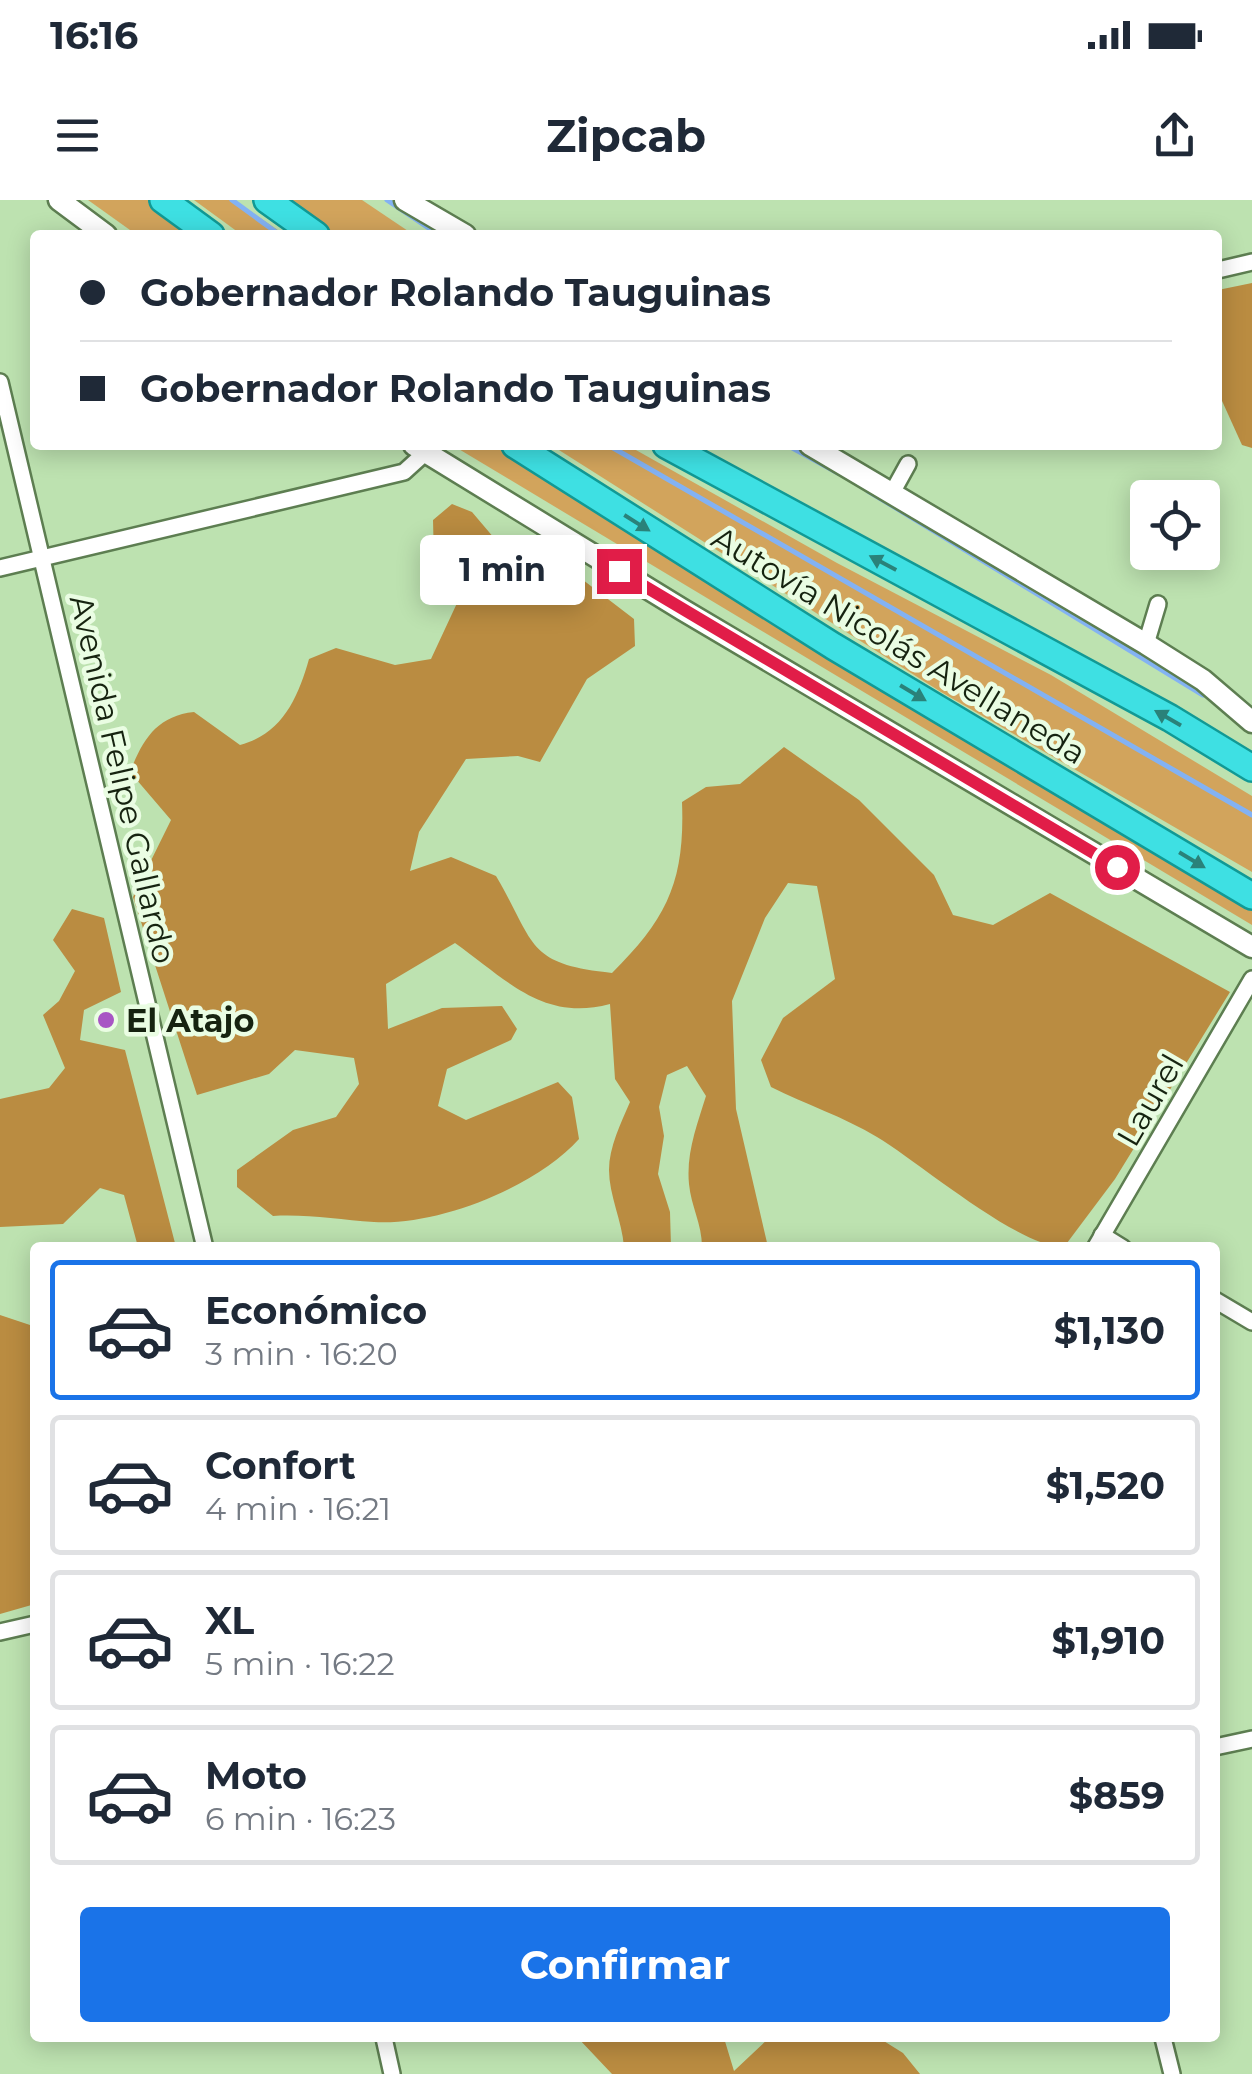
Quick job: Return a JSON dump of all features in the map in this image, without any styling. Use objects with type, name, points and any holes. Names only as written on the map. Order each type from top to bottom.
[{"type":"highway","points":[[164,200],[204,230]]},
{"type":"highway","points":[[267,200],[309,230]]},
{"type":"highway","name":"Autovía Nicolás Avellaneda","points":[[523,450],[833,646],[1252,896]]},
{"type":"highway","name":"Autovía Nicolás Avellaneda","points":[[675,450],[1252,768]]},
{"type":"street","points":[[59,200],[99,230]]},
{"type":"street","points":[[404,200],[456,230]]},
{"type":"street","points":[[1222,269],[1252,262]]},
{"type":"street","name":"Avenida Felipe Gallardo","points":[[0,382],[204,1242]]},
{"type":"street","points":[[0,568],[404,472],[419,450]]},
{"type":"street","points":[[422,450],[1252,947]]},
{"type":"street","points":[[819,450],[1146,644],[1203,680],[1252,722]]},
{"type":"street","points":[[892,493],[908,464]]},
{"type":"street","points":[[1146,644],[1158,604]]},
{"type":"street","name":"Laurel","points":[[1098,1241],[1252,979]]},
{"type":"street","points":[[1220,1303],[1252,1322]]},
{"type":"street","points":[[0,1632],[30,1625]]},
{"type":"street","points":[[1220,1746],[1252,1738]]},
{"type":"street","points":[[385,2042],[392,2074]]},
{"type":"street","points":[[1164,2042],[1172,2074]]},
{"type":"shaded area","points":[[88,200],[148,200],[189,230],[130,230]]},
{"type":"shaded area","points":[[194,200],[234,200],[278,230],[235,230]]},
{"type":"shaded area","points":[[286,200],[362,200],[407,230],[329,230]]},
{"type":"shaded area","points":[[1252,283],[1252,448],[1242,445],[1222,401],[1222,289]]},
{"type":"shaded area","points":[[460,450],[507,450],[650,543],[1252,904],[1252,925]]},
{"type":"shaded area","points":[[559,450],[636,450],[837,563],[1051,675],[1252,796],[1252,872],[941,692]]},
{"type":"shaded area","points":[[452,504],[472,512],[511,558],[570,570],[634,619],[635,646],[587,679],[540,762],[518,756],[466,759],[419,832],[410,871],[451,857],[496,876],[527,934],[548,956],[563,964],[612,973],[647,934],[669,896],[680,854],[682,802],[706,787],[740,784],[784,747],[859,800],[934,875],[953,915],[993,925],[1050,893],[1230,992],[1115,1179],[1068,1242],[1040,1242],[1022,1234],[877,1137],[771,1087],[761,1060],[783,1018],[835,979],[817,886],[788,883],[765,918],[732,1001],[736,1109],[767,1242],[701,1242],[688,1173],[706,1096],[687,1066],[667,1075],[659,1107],[664,1136],[658,1174],[670,1212],[671,1242],[623,1242],[609,1170],[613,1144],[630,1102],[615,1079],[610,1004],[586,1008],[545,1002],[509,983],[455,943],[386,984],[388,1029],[442,1008],[502,1006],[517,1029],[511,1040],[447,1069],[438,1106],[466,1120],[558,1082],[572,1097],[579,1139],[538,1172],[485,1200],[400,1222],[273,1216],[237,1187],[237,1170],[293,1130],[336,1117],[359,1084],[354,1058],[295,1050],[269,1074],[197,1095],[133,897],[171,820],[130,772],[153,731],[181,714],[194,712],[240,745],[255,740],[286,712],[309,659],[336,648],[395,665],[431,659],[458,601],[434,560],[433,520]]},
{"type":"shaded area","points":[[72,909],[104,918],[121,992],[84,1010],[80,1040],[125,1050],[175,1242],[137,1242],[124,1195],[100,1188],[63,1224],[0,1227],[0,1099],[49,1088],[65,1068],[43,1015],[59,1001],[75,971],[53,940]]},
{"type":"shaded area","points":[[0,1315],[30,1325],[30,1605],[0,1614]]},
{"type":"shaded area","points":[[582,2042],[725,2042],[734,2071],[765,2042],[885,2042],[903,2053],[920,2074],[612,2074]]},
{"type":"waterway","points":[[232,200],[273,230]]},
{"type":"waterway","points":[[387,200],[432,230]]},
{"type":"waterway","points":[[617,450],[1252,815]]},
{"type":"waterway","points":[[796,450],[838,473]]},
{"type":"waterway","points":[[868,491],[1203,695]]},
{"type":"place","name":"El Atajo","points":[[106,1020]]},
{"type":"route","points":[[619,571],[1117,867]]}]
